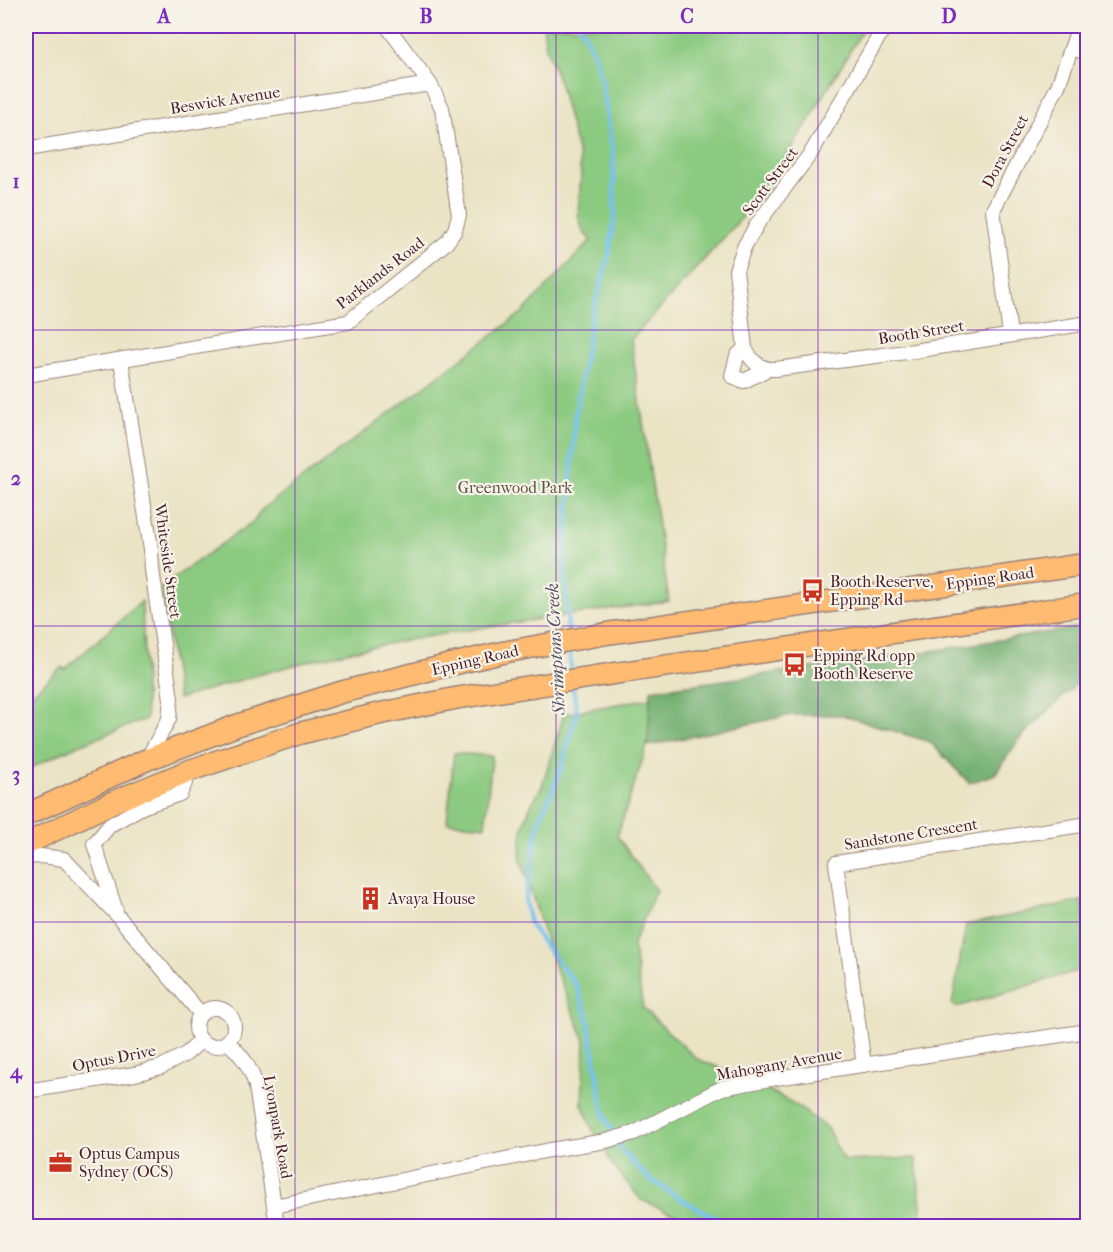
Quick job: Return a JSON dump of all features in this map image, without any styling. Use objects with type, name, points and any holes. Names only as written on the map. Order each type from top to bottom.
[{"type":"main road","name":"Epping Road","points":[[26,814],[146,760],[238,725],[342,692],[505,652],[610,633],[1088,564]]},
{"type":"main road","name":"Epping Road","points":[[26,844],[113,802],[191,770],[301,733],[378,714],[457,698],[610,674],[1088,604]]},
{"type":"street","name":"Parklands Road","points":[[26,375],[348,322],[447,242],[455,230],[459,215],[442,108],[430,84],[387,26]]},
{"type":"street","name":"Scott Street","points":[[745,348],[736,270],[745,245],[758,223],[811,153],[885,26]]},
{"type":"street","name":"Dora Street","points":[[1010,334],[993,210],[1058,86],[1079,26]]},
{"type":"street","points":[[1072,48],[1088,53]]},
{"type":"street","name":"Beswick Avenue","points":[[26,149],[430,84]]},
{"type":"street","name":"Booth Street","points":[[745,348],[737,356],[732,376],[744,381],[764,368],[914,351],[1088,323]]},
{"type":"street","points":[[745,348],[750,359],[764,368]]},
{"type":"street","name":"Whiteside Street","points":[[122,360],[151,549],[171,709],[165,729],[146,760]]},
{"type":"street","points":[[117,915],[94,844],[110,825],[142,807],[180,794],[191,770]]},
{"type":"street","name":"Sandstone Crescent","points":[[864,1065],[836,863],[1088,824]]},
{"type":"street","points":[[26,857],[64,859],[117,915],[200,1013]]},
{"type":"street","points":[[217,1009],[230,1015],[235,1023],[235,1029],[228,1043],[216,1046],[201,1041],[195,1029],[200,1013],[217,1009]]},
{"type":"street","name":"Mahogany Avenue","points":[[274,1206],[550,1150],[606,1141],[634,1133],[722,1088],[1088,1031]]},
{"type":"street","name":"Optus Drive","points":[[26,1090],[135,1074],[161,1067],[186,1054],[201,1041]]},
{"type":"street","name":"Lyonpark Road","points":[[228,1043],[241,1054],[253,1074],[277,1227]]},
{"type":"green space","name":"Greenwood Park","points":[[543,26],[865,26],[768,189],[631,340],[669,601],[485,627],[376,646],[301,663],[178,699],[161,587],[255,520],[260,511],[523,312],[591,240],[583,232],[578,215],[581,176],[579,157],[559,82],[546,48]]},
{"type":"green space","points":[[142,601],[146,719],[74,747],[26,770],[26,699],[62,667],[64,670]]},
{"type":"green space","points":[[1087,626],[1087,674],[1021,737],[995,774],[969,783],[930,742],[842,715],[791,715],[647,746],[651,690],[906,655]]},
{"type":"green space","points":[[651,698],[647,746],[617,836],[656,890],[633,944],[643,1008],[697,1059],[743,1077],[794,1104],[827,1128],[844,1161],[916,1158],[923,1226],[699,1226],[641,1200],[612,1164],[592,1128],[582,1104],[585,1041],[555,968],[520,857],[522,830],[530,807],[542,786],[564,714]]},
{"type":"green space","points":[[454,753],[492,756],[485,826],[447,822]]},
{"type":"green space","points":[[1082,901],[1087,933],[1087,968],[957,1007],[952,1005],[966,925]]},
{"type":"waterway","name":"Shrimptons Creek","points":[[568,634],[565,570],[575,417],[591,319],[609,255],[615,212],[613,152],[602,83],[593,51],[580,26]]},
{"type":"waterway","name":"Shrimptons Creek","points":[[569,645],[572,676]]},
{"type":"waterway","name":"Shrimptons Creek","points":[[573,687],[577,712],[562,767],[539,821],[525,901],[530,924],[576,985],[588,1018],[604,1115],[622,1151],[648,1178],[731,1226]]},
{"type":"place","name":"Booth Reserve, Epping Rd","points":[[812,590]]},
{"type":"place","name":"Epping Rd opp Booth Reserve","points":[[795,664]]},
{"type":"place","name":"Avaya House","points":[[370,898]]},
{"type":"place","name":"Optus Campus Sydney (OCS)","points":[[61,1162]]}]
